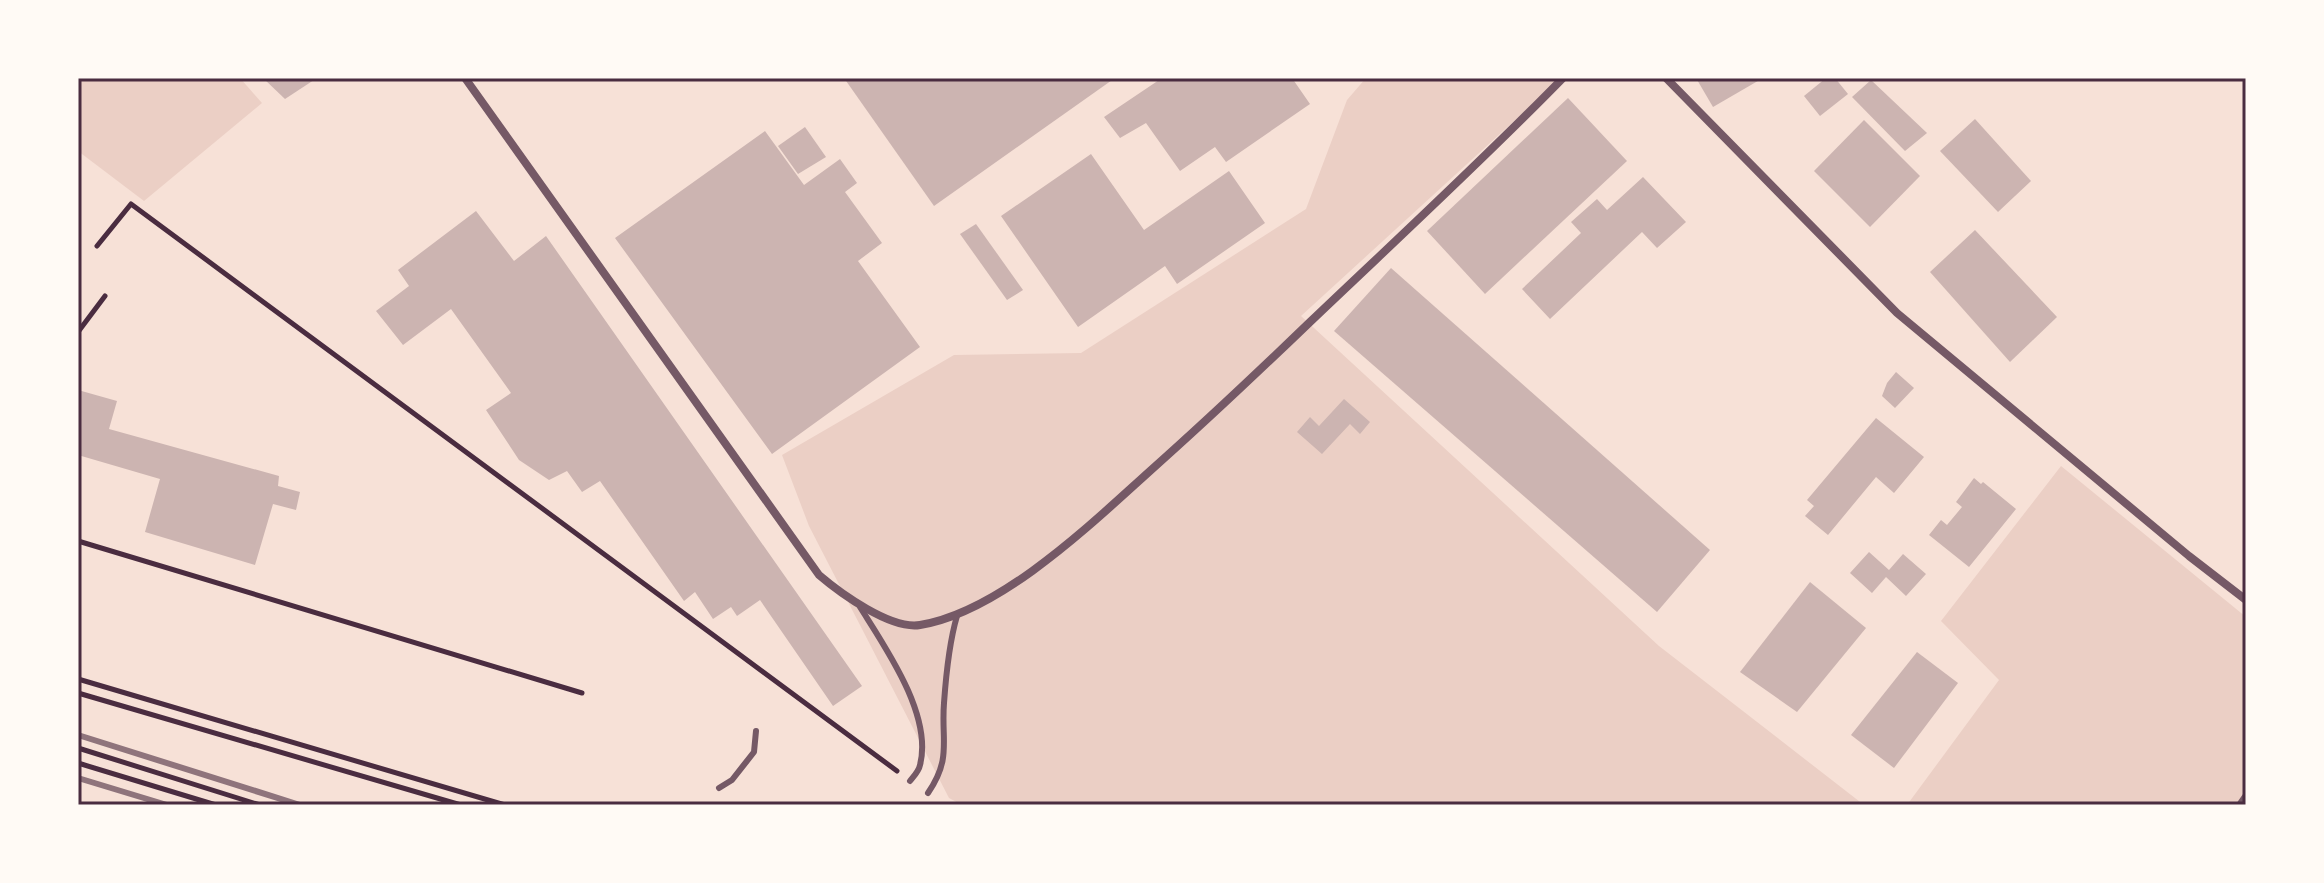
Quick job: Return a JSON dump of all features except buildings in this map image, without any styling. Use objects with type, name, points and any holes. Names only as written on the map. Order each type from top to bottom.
[{"type":"street","points":[[465,78],[819,575],[879,615],[916,626],[957,616],[1021,579],[1097,519],[1479,164],[1563,78]]},
{"type":"street","points":[[1666,78],[1897,313],[2246,600]]},
{"type":"lane","points":[[859,604],[905,681],[917,715],[922,745],[920,767],[910,781]]},
{"type":"lane","points":[[928,793],[945,758],[944,705],[957,616]]},
{"type":"lane","points":[[719,788],[732,780],[754,752],[756,731]]},
{"type":"lane","points":[[2239,805],[2246,795]]},
{"type":"path","points":[[97,246],[131,204],[910,781]]},
{"type":"path","points":[[78,332],[105,296]]},
{"type":"path","points":[[78,541],[582,693]]},
{"type":"path","points":[[78,679],[505,805]]},
{"type":"path","points":[[78,693],[461,805]]},
{"type":"path","points":[[78,748],[260,805]]},
{"type":"path","points":[[78,763],[216,805]]},
{"type":"shaded area","points":[[78,78],[240,78],[262,103],[144,201],[78,151]]},
{"type":"shaded area","points":[[1366,78],[1561,78],[1301,316],[1659,646],[1864,805],[962,805],[949,798],[809,526],[782,455],[954,355],[1081,353],[1306,209],[1347,100]]},
{"type":"shaded area","points":[[2061,466],[2246,617],[2246,805],[1907,805],[1999,680],[1941,621]]},
{"type":"railway","points":[[78,735],[300,805]]},
{"type":"railway","points":[[78,778],[167,805]]}]
